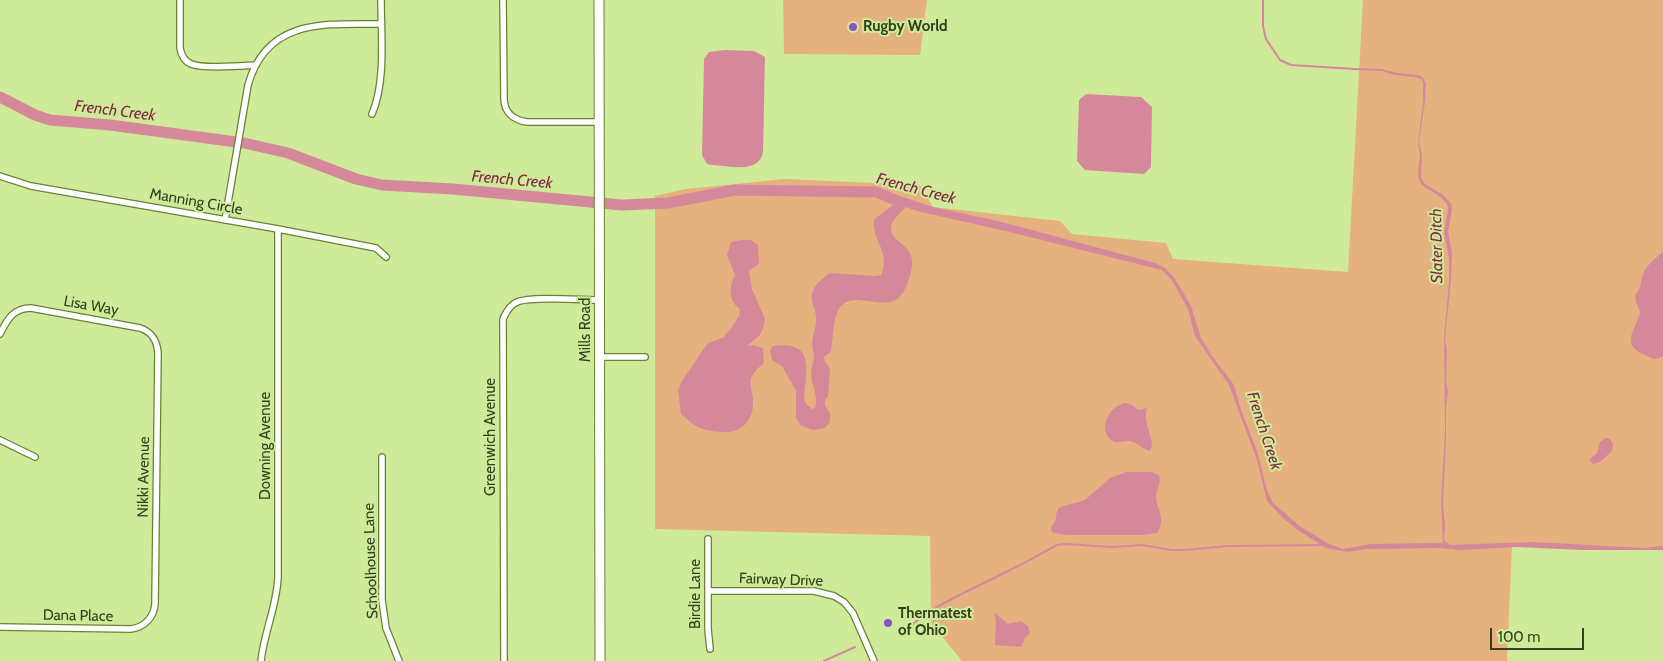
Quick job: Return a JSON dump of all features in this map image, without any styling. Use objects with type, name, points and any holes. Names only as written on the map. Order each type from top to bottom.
[{"type":"street","points":[[180,0],[180,48],[183,57],[187,61],[200,66],[256,65]]},
{"type":"street","points":[[372,114],[377,104],[381,86],[381,0]]},
{"type":"street","points":[[504,0],[504,98],[508,113],[516,119],[527,122],[599,122]]},
{"type":"street","name":"Mills Road","points":[[599,0],[600,661]]},
{"type":"street","points":[[225,220],[248,85],[256,65],[276,42],[299,29],[320,24],[381,24]]},
{"type":"street","name":"Manning Circle","points":[[0,176],[31,186],[376,248],[386,257]]},
{"type":"street","name":"Downing Avenue","points":[[262,661],[278,577],[278,229]]},
{"type":"street","name":"Greenwich Avenue","points":[[504,661],[503,320],[513,304],[525,300],[599,300]]},
{"type":"street","name":"Lisa Way","points":[[0,334],[10,316],[22,309],[31,308],[139,327],[154,337]]},
{"type":"street","name":"Nikki Avenue","points":[[151,617],[155,604],[158,352],[158,346],[154,337]]},
{"type":"street","points":[[599,357],[645,357]]},
{"type":"street","points":[[0,440],[35,457]]},
{"type":"street","name":"Schoolhouse Lane","points":[[382,457],[382,600],[386,628],[399,661]]},
{"type":"street","name":"Birdie Lane","points":[[708,539],[708,629],[710,648]]},
{"type":"street","name":"Fairway Drive","points":[[708,591],[814,591],[834,596],[844,602],[853,613],[874,661]]},
{"type":"street","name":"Dana Place","points":[[0,627],[131,629],[142,625],[151,617]]},
{"type":"shaded area","name":"Rugby World","points":[[783,0],[927,0],[920,55],[784,54]]},
{"type":"shaded area","points":[[1363,0],[1663,0],[1663,550],[1512,546],[1507,661],[962,661],[931,623],[930,536],[655,529],[655,196],[686,189],[785,179],[920,185],[933,207],[1060,221],[1072,234],[1166,243],[1173,259],[1348,272]]},
{"type":"shaded area","points":[[725,50],[754,51],[765,57],[763,152],[760,159],[750,166],[735,167],[707,164],[702,155],[704,59],[709,52]]},
{"type":"shaded area","points":[[1353,68],[1382,69],[1419,75],[1424,79],[1426,84],[1425,101],[1419,142],[1422,155],[1421,178],[1425,184],[1443,195],[1451,203],[1452,210],[1448,231],[1452,253],[1451,280],[1445,340],[1447,351],[1446,382],[1448,390],[1443,504],[1444,540],[1450,545],[1534,542],[1643,548],[1663,546],[1663,550],[1582,550],[1516,547],[1461,550],[1440,548],[1367,549],[1347,552],[1326,548],[1299,531],[1267,501],[1257,460],[1229,385],[1195,336],[1188,309],[1171,279],[1162,270],[906,207],[891,226],[891,232],[894,237],[905,247],[912,259],[910,274],[903,292],[896,300],[887,302],[848,301],[840,307],[835,322],[831,352],[824,357],[825,362],[830,368],[828,397],[825,400],[825,405],[830,414],[830,422],[825,428],[813,430],[800,425],[796,417],[796,391],[782,366],[772,360],[770,351],[773,346],[787,345],[796,348],[802,353],[806,368],[804,399],[806,404],[812,409],[815,408],[816,399],[811,373],[814,358],[812,343],[816,316],[812,293],[817,284],[830,273],[881,275],[884,259],[874,228],[874,220],[895,203],[879,196],[882,190],[933,207],[998,221],[1155,263],[1165,268],[1172,275],[1191,306],[1201,338],[1234,385],[1241,410],[1257,451],[1267,490],[1273,503],[1301,527],[1329,544],[1343,549],[1371,544],[1442,543],[1441,503],[1445,430],[1444,338],[1449,281],[1449,259],[1444,231],[1448,210],[1447,204],[1442,198],[1422,185],[1419,180],[1420,155],[1418,144],[1423,101],[1423,83],[1421,79],[1382,71],[1352,70]]},
{"type":"shaded area","points":[[1086,94],[1141,97],[1152,107],[1151,167],[1144,174],[1085,170],[1077,161],[1079,100]]},
{"type":"shaded area","points":[[751,240],[758,245],[759,264],[749,271],[752,289],[765,319],[760,335],[747,346],[754,345],[763,348],[764,363],[751,378],[753,408],[749,420],[735,431],[710,431],[696,426],[681,414],[678,390],[707,344],[724,337],[739,316],[740,309],[733,302],[731,293],[735,275],[727,255],[731,242]]},
{"type":"shaded area","points":[[1663,252],[1663,356],[1654,359],[1637,351],[1631,341],[1631,336],[1640,312],[1635,295],[1639,289],[1645,269]]},
{"type":"shaded area","points":[[1126,403],[1138,410],[1147,408],[1146,420],[1152,442],[1150,451],[1132,441],[1114,442],[1107,434],[1105,429],[1106,423],[1111,412]]},
{"type":"shaded area","points":[[1605,438],[1612,442],[1612,451],[1600,462],[1593,464],[1589,460],[1597,453],[1600,442]]},
{"type":"shaded area","points":[[1126,472],[1152,472],[1159,475],[1160,481],[1156,498],[1161,516],[1161,524],[1157,533],[1143,535],[1066,535],[1051,531],[1060,507],[1085,500],[1110,478]]},
{"type":"shaded area","points":[[995,613],[1008,624],[1021,621],[1028,626],[1030,633],[1025,638],[1021,647],[995,645]]},
{"type":"waterway","name":"Slater Ditch","points":[[1263,0],[1263,26],[1266,39],[1280,60],[1291,65],[1355,69]]},
{"type":"waterway","name":"French Creek","points":[[0,97],[35,115],[50,120],[110,125],[244,143],[288,153],[356,179],[382,185],[453,189],[622,205],[668,203],[735,190],[876,192],[893,199]]},
{"type":"waterway","points":[[904,632],[927,613],[1057,545],[1113,547],[1142,545],[1171,550],[1228,546],[1324,545]]},
{"type":"waterway","points":[[824,661],[855,647]]},
{"type":"place","name":"Rugby World","points":[[853,27]]},
{"type":"place","name":"Thermatest of Ohio","points":[[888,623]]}]
